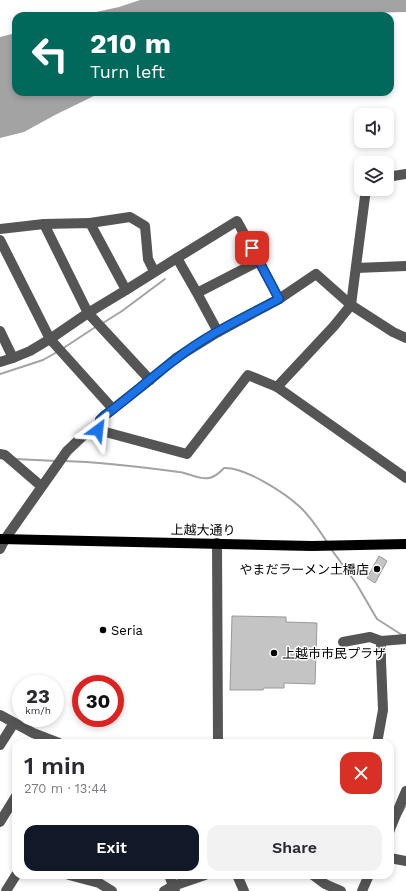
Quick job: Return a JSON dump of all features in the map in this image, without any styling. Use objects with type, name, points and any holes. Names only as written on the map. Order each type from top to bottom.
[{"type":"main road","name":"上越大通り","points":[[2,539],[312,546],[406,544]]},
{"type":"street","points":[[394,176],[406,174]]},
{"type":"street","points":[[277,387],[334,326],[351,305],[365,196]]},
{"type":"street","points":[[0,228],[44,224],[90,223],[130,217],[145,226],[148,259],[154,272]]},
{"type":"street","points":[[0,362],[30,351],[88,313],[237,221],[279,299]]},
{"type":"street","points":[[90,223],[126,290]]},
{"type":"street","points":[[44,224],[88,313],[150,380]]},
{"type":"street","points":[[0,240],[50,339],[113,409]]},
{"type":"street","points":[[177,258],[218,332]]},
{"type":"street","points":[[197,293],[259,261]]},
{"type":"street","points":[[356,268],[406,266]]},
{"type":"street","points":[[98,430],[100,420],[176,358],[218,332],[279,299],[316,274],[351,305],[393,332],[406,338]]},
{"type":"street","points":[[0,331],[13,358]]},
{"type":"street","points":[[0,549],[2,539],[41,486],[72,446],[86,434],[98,430],[187,454],[248,375],[277,387],[406,478]]},
{"type":"street","points":[[0,454],[6,455],[41,486]]},
{"type":"street","points":[[217,543],[218,739]]},
{"type":"street","points":[[343,642],[370,637],[381,641],[406,639]]},
{"type":"street","points":[[378,739],[383,710],[381,641]]},
{"type":"street","points":[[0,715],[12,722]]},
{"type":"street","points":[[0,745],[12,726]]},
{"type":"street","points":[[22,727],[47,739]]},
{"type":"street","points":[[394,824],[402,815],[406,790]]},
{"type":"street","points":[[0,822],[12,802]]},
{"type":"street","points":[[394,859],[406,861]]},
{"type":"street","points":[[6,891],[14,879]]},
{"type":"street","points":[[84,879],[99,883],[112,891]]},
{"type":"street","points":[[170,879],[171,889],[195,879]]},
{"type":"street","points":[[239,879],[244,891]]},
{"type":"street","points":[[328,879],[341,891]]},
{"type":"street","points":[[362,891],[367,879]]},
{"type":"shaded area","points":[[140,0],[406,0],[406,12],[96,12]]},
{"type":"shaded area","points":[[12,34],[12,96],[94,96],[24,132],[0,138],[0,37]]},
{"type":"building","points":[[379,556],[387,561],[375,583],[367,578]]},
{"type":"building","name":"上越市市民プラザ","points":[[232,616],[286,617],[286,622],[317,623],[315,684],[284,683],[284,688],[264,688],[263,690],[230,690]]},
{"type":"waterway","points":[[103,323],[122,311],[165,279]]},
{"type":"waterway","points":[[62,349],[97,326]]},
{"type":"waterway","points":[[0,374],[43,360],[57,352]]},
{"type":"waterway","points":[[15,459],[56,461]]},
{"type":"waterway","points":[[65,461],[150,468],[205,478],[214,477],[224,468],[243,472],[275,488],[293,501],[308,515],[327,542]]},
{"type":"waterway","points":[[331,549],[356,583],[377,619],[402,635]]},
{"type":"waterway","points":[[401,814],[406,805]]},
{"type":"place","name":"やまだラーメン土橋店","points":[[377,569]]},
{"type":"place","name":"Seria","points":[[103,630]]},
{"type":"place","name":"上越市市民プラザ","points":[[274,653]]},
{"type":"route","points":[[98,430],[100,420],[104,416],[176,358],[218,332],[279,299],[252,248]]}]
